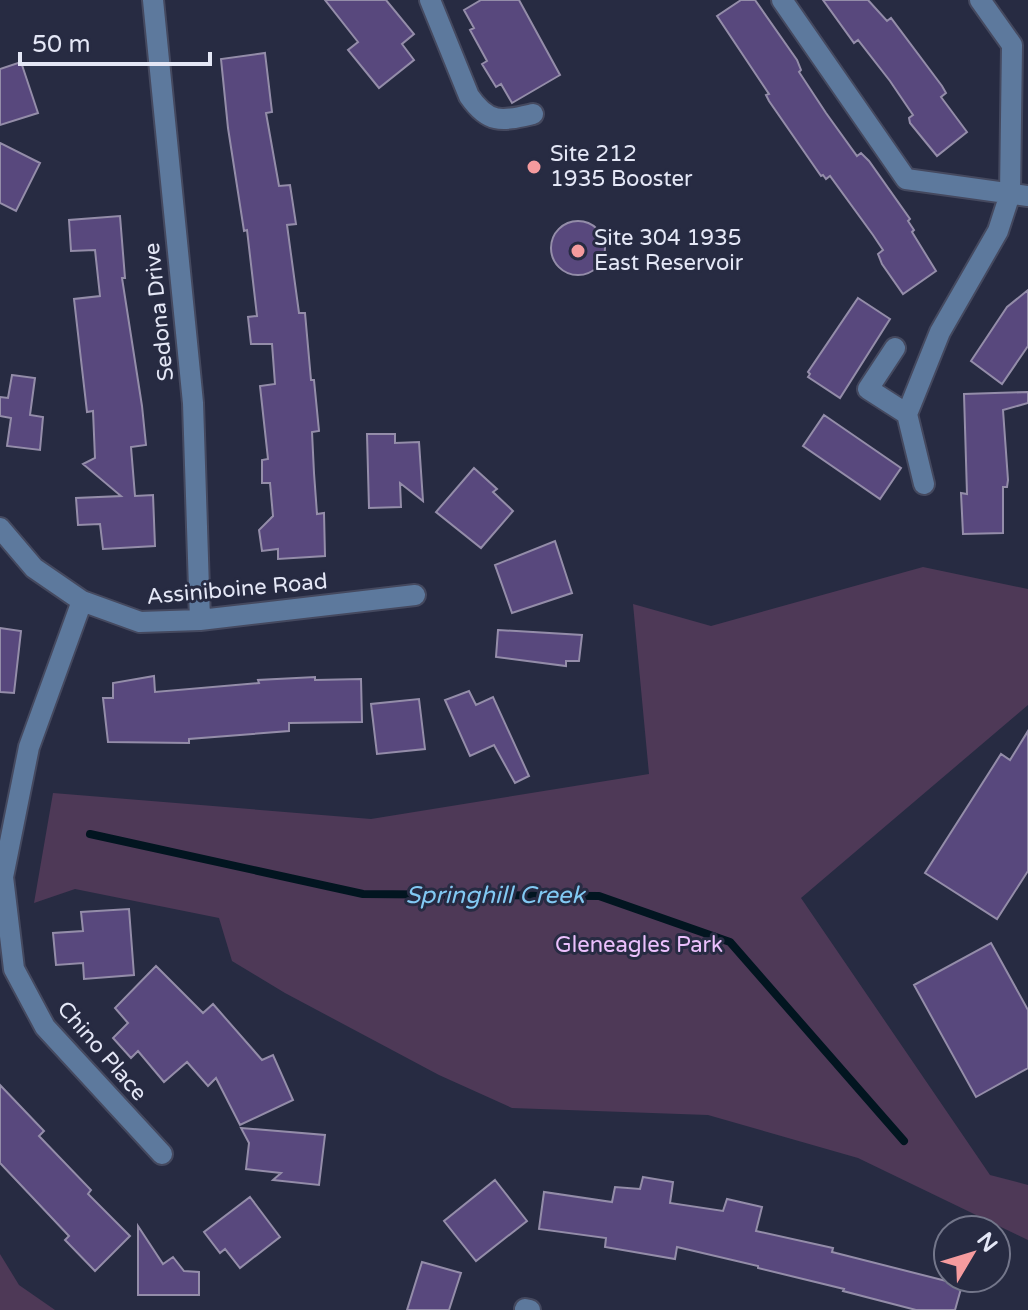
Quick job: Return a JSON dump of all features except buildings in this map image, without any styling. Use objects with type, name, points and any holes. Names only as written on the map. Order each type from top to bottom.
[{"type":"street","name":"Sedona Drive","points":[[153,0],[193,403],[200,620]]},
{"type":"street","points":[[430,0],[469,96],[478,109],[490,118],[504,121],[533,114]]},
{"type":"street","points":[[782,0],[906,179],[1019,195]]},
{"type":"street","points":[[924,484],[907,414],[940,332],[1019,195],[1012,45],[980,0]]},
{"type":"street","points":[[895,348],[868,389],[907,414]]},
{"type":"street","name":"Assiniboine Road","points":[[0,528],[34,568],[82,601],[140,622],[200,620],[415,595]]},
{"type":"street","name":"Chino Place","points":[[82,601],[29,747],[3,877],[14,969],[45,1027],[162,1154]]},
{"type":"green space","name":"Gleneagles Park","points":[[923,567],[1028,589],[1028,705],[801,898],[990,1175],[1028,1185],[1028,1240],[1012,1232],[1012,1214],[974,1214],[858,1158],[708,1115],[512,1108],[439,1075],[285,993],[232,961],[219,918],[75,889],[34,903],[53,793],[371,819],[649,774],[633,604],[711,626]]},
{"type":"green space","points":[[0,1254],[19,1285],[55,1310],[0,1310]]},
{"type":"waterway","name":"Springhill Creek","points":[[90,834],[363,894],[599,896],[730,942],[904,1141]]},
{"type":"place","name":"Site 212 1935 Booster","points":[[534,167]]},
{"type":"place","name":"Site 304 1935 East Reservoir","points":[[578,251]]}]
